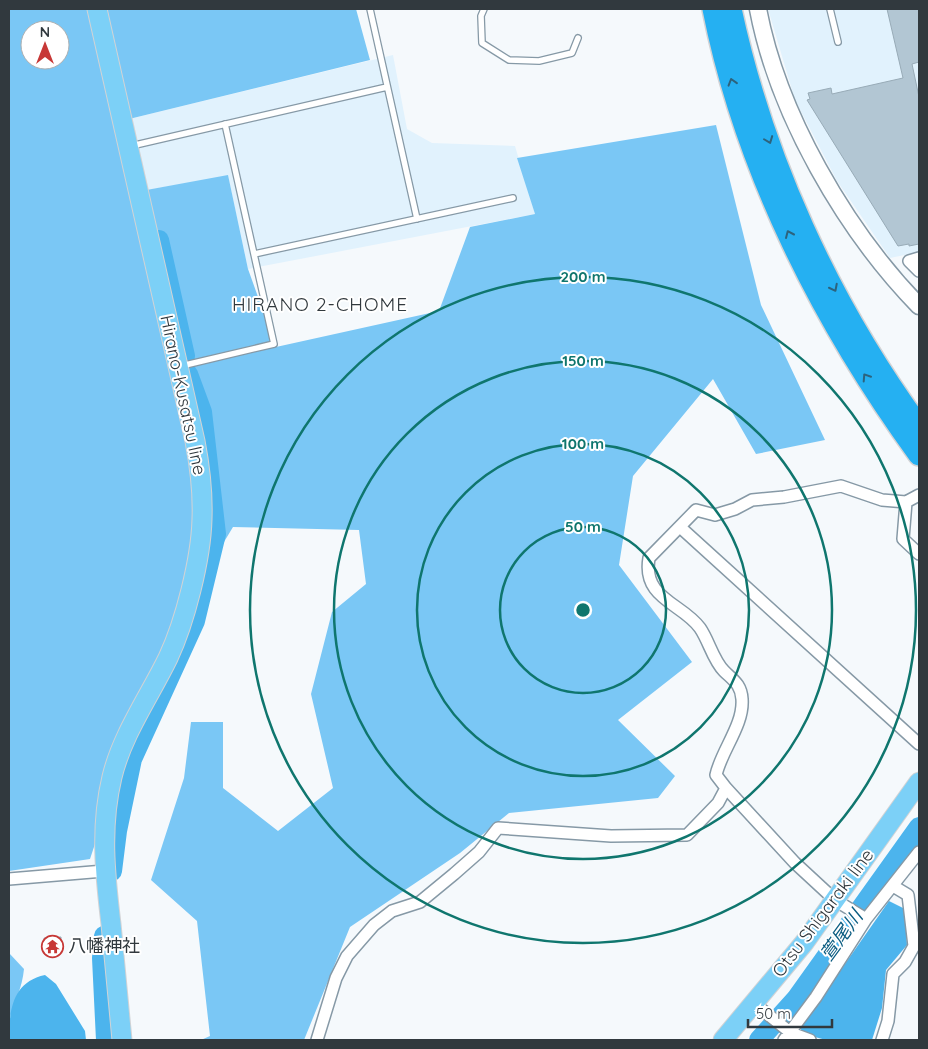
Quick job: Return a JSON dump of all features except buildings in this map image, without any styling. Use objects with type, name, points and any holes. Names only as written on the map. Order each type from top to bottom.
[{"type":"highway","points":[[713,9],[744,121],[763,174],[791,240],[844,344],[899,413],[919,426]]},
{"type":"highway","points":[[731,9],[763,124],[797,209],[840,302],[919,455]]},
{"type":"main road","name":"Hirano-Kusatsu line","points":[[97,9],[201,476],[202,521],[186,604],[168,657],[138,715],[112,777],[104,828],[104,871],[122,1040]]},
{"type":"main road","name":"Otsu Shigaraki line","points":[[723,1040],[759,1008],[919,782]]},
{"type":"street","points":[[758,9],[764,42],[802,137],[854,228],[901,288],[919,306]]},
{"type":"street","points":[[919,258],[909,261],[919,271]]},
{"type":"street","points":[[866,919],[835,900],[795,863],[716,775],[718,765],[738,721],[742,699],[735,679],[724,671],[699,626],[658,594],[647,569],[649,558],[696,510],[715,515],[752,500],[784,497],[841,486],[882,500],[906,502],[919,495]]},
{"type":"street","points":[[906,502],[903,539],[919,554]]},
{"type":"street","points":[[680,526],[919,744]]},
{"type":"street","points":[[318,1040],[336,978],[347,956],[374,925],[392,911],[420,902],[478,852],[498,828],[611,836],[687,835],[718,802],[726,788]]},
{"type":"street","points":[[787,1034],[866,919],[919,852]]},
{"type":"street","points":[[9,879],[104,871]]},
{"type":"street","points":[[882,1040],[888,1021],[893,974],[905,962],[914,946],[908,895],[893,886]]},
{"type":"street","points":[[759,1008],[787,1034],[810,1040]]},
{"type":"lane","points":[[370,9],[417,219]]},
{"type":"lane","points":[[484,9],[481,16],[482,43],[509,60],[539,61],[572,53],[578,38]]},
{"type":"lane","points":[[830,9],[838,42]]},
{"type":"lane","points":[[128,146],[387,87]]},
{"type":"lane","points":[[178,367],[274,344],[225,124]]},
{"type":"lane","points":[[254,254],[513,198]]},
{"type":"shaded area","points":[[9,9],[356,9],[370,60],[125,120],[141,191],[228,175],[248,269],[276,347],[439,311],[470,227],[535,214],[517,158],[716,125],[761,305],[825,440],[756,454],[713,379],[633,476],[619,565],[692,662],[618,720],[675,776],[658,798],[509,813],[460,853],[350,927],[304,1040],[201,1040],[210,1036],[197,921],[151,880],[184,778],[191,722],[223,722],[223,788],[278,831],[333,788],[311,694],[332,612],[366,584],[359,530],[233,527],[186,605],[141,705],[90,859],[9,871]]},
{"type":"shaded area","points":[[768,9],[919,9],[919,252],[890,258],[837,181],[795,100]]},
{"type":"shaded area","points":[[393,55],[407,129],[432,143],[515,146],[535,214],[248,269],[228,176],[141,191],[125,120]]},
{"type":"shaded area","points":[[889,901],[905,909],[907,945],[886,970],[882,1008],[872,1040],[826,1040],[804,1034],[800,1028]]},
{"type":"shaded area","points":[[9,953],[24,969],[22,983],[9,1021]]},
{"type":"shaded area","points":[[45,975],[56,984],[85,1031],[86,1040],[9,1040],[12,1009],[19,991],[25,984]]},
{"type":"waterway","points":[[159,240],[185,356]]},
{"type":"waterway","points":[[112,871],[117,831],[132,759],[195,621],[216,534],[202,412],[188,374]]},
{"type":"waterway","name":"萱尾川","points":[[759,1040],[796,999],[919,827]]},
{"type":"waterway","points":[[104,936],[102,958],[106,1040]]},
{"type":"place","name":"八幡神社","points":[[52,946]]},
{"type":"district","name":"HIRANO 2-CHOME","points":[[320,304]]}]
